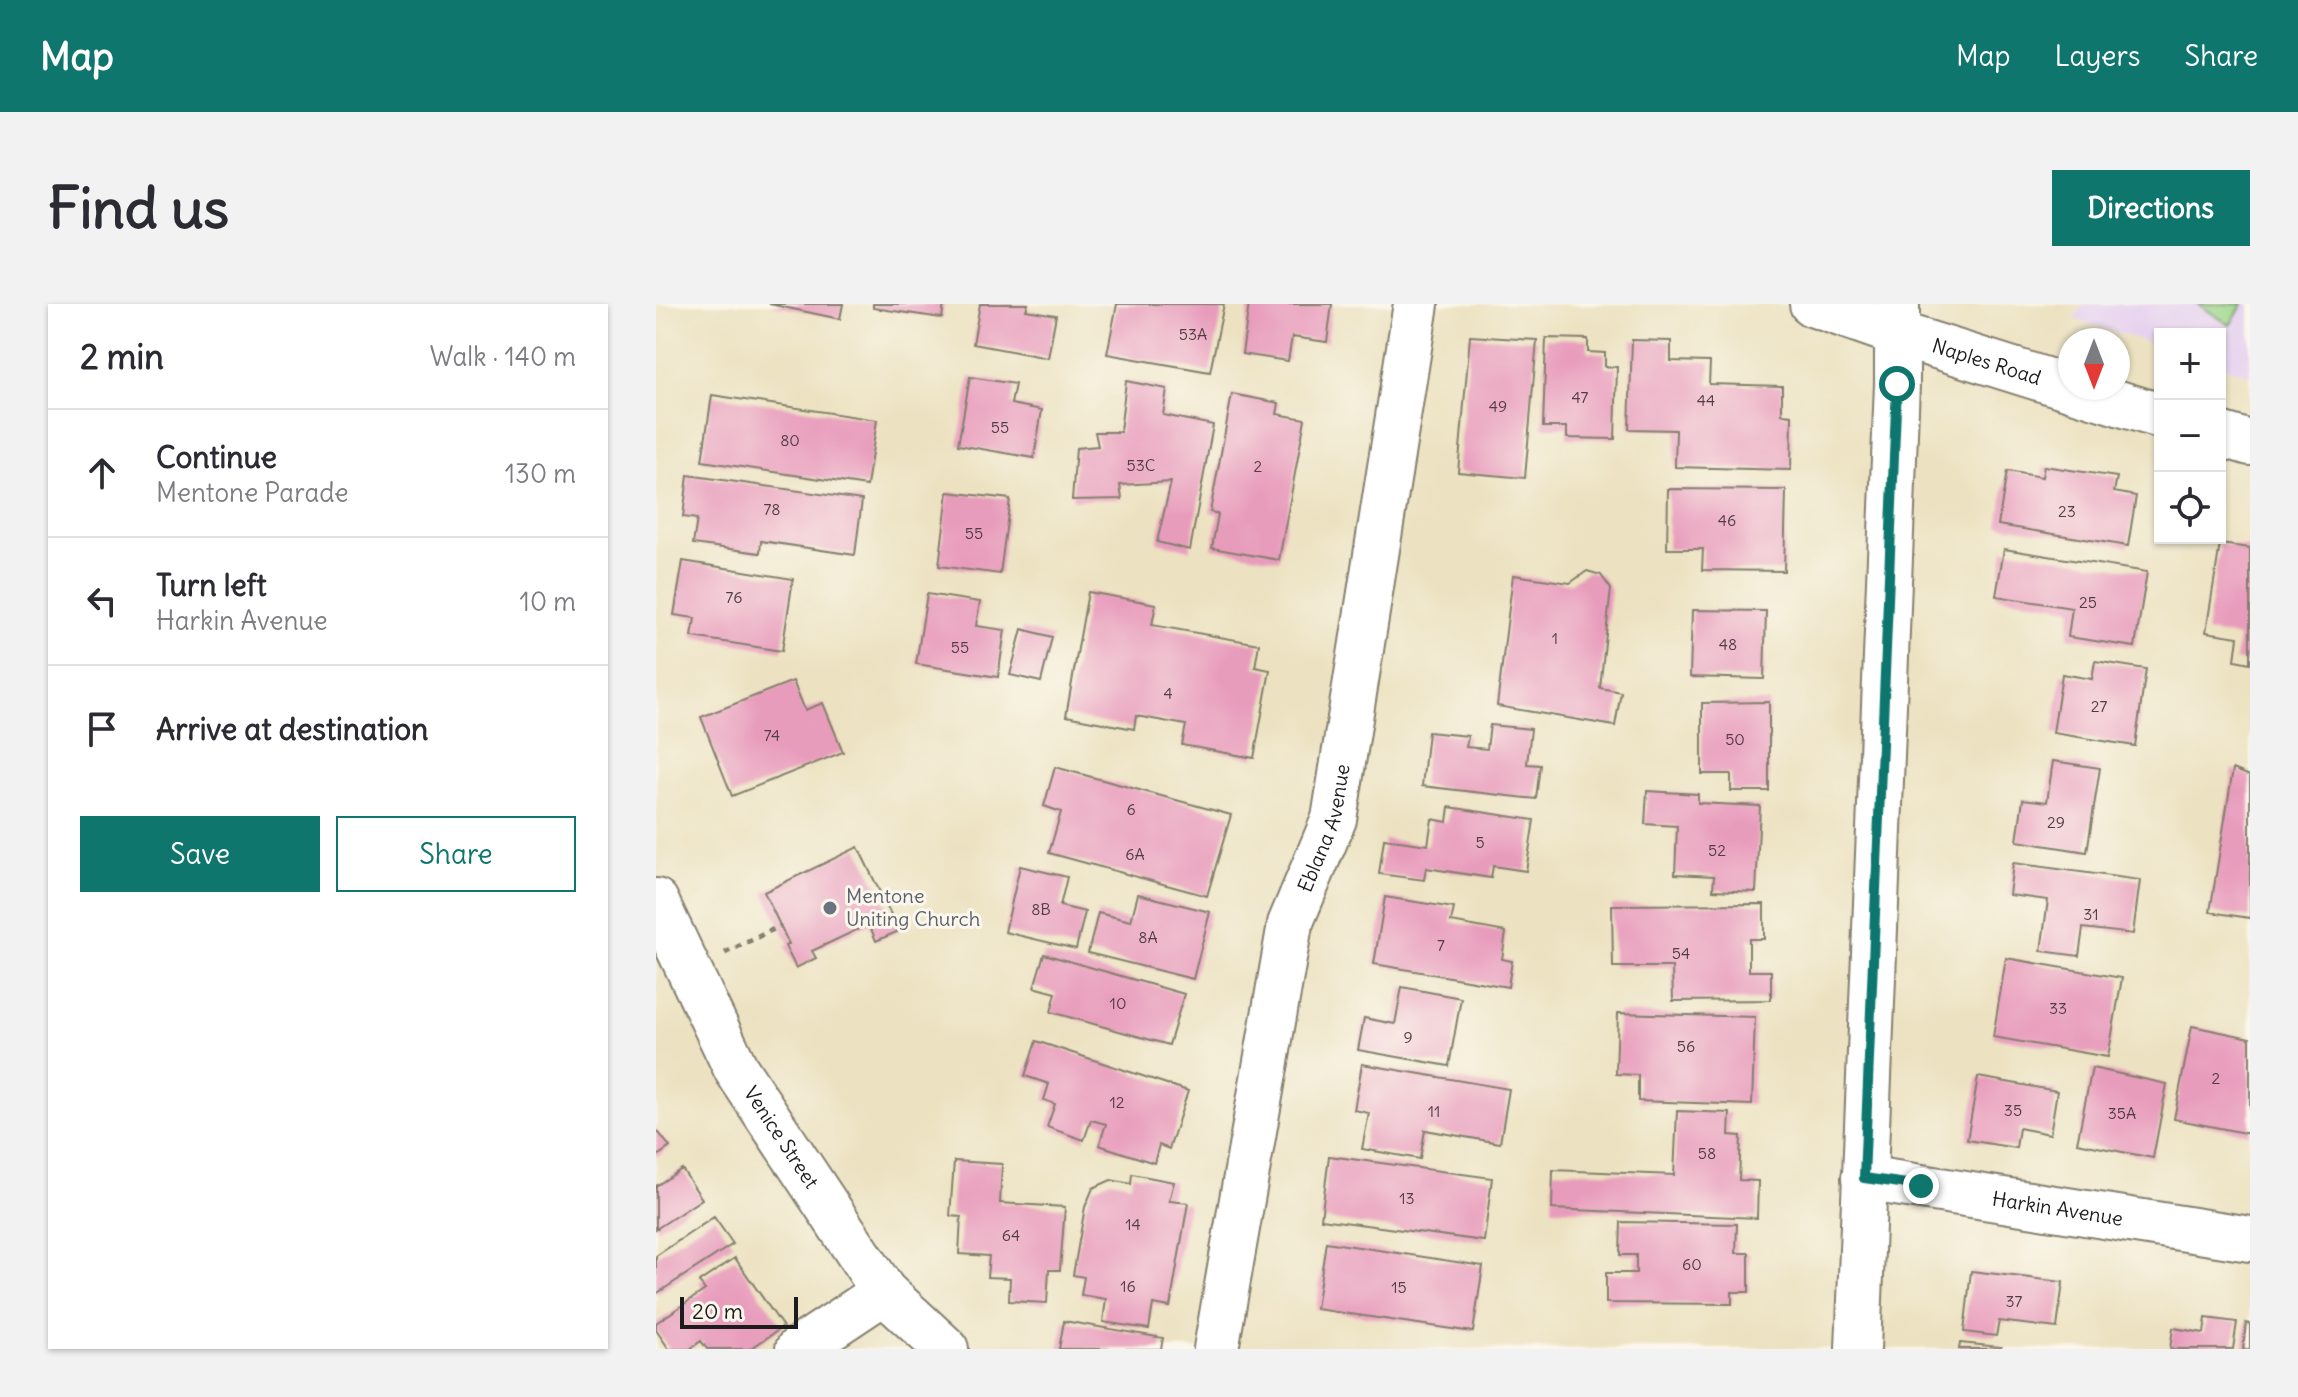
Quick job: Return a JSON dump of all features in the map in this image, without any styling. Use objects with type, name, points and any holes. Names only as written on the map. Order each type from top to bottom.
[{"type":"street","name":"Eblana Avenue","points":[[1216,1349],[1290,924],[1334,819],[1416,304]]},
{"type":"street","name":"Naples Road","points":[[1812,304],[1897,319],[2154,414]]},
{"type":"street","points":[[1858,1349],[1897,319]]},
{"type":"street","points":[[2226,436],[2250,443]]},
{"type":"street","name":"Venice Street","points":[[656,901],[736,1069],[884,1292],[946,1349]]},
{"type":"street","name":"Harkin Avenue","points":[[1864,1178],[2250,1239]]},
{"type":"street","points":[[798,1349],[884,1292]]},
{"type":"path","points":[[688,970],[780,926]]},
{"type":"shaded area","points":[[2084,304],[2250,304],[2250,375],[2226,367],[2226,328],[2154,328],[2154,344],[2130,337],[2130,328],[2103,328],[2074,319]]},
{"type":"green space","points":[[2198,304],[2243,304],[2230,325]]},
{"type":"building","points":[[769,304],[843,304],[840,319]]},
{"type":"building","points":[[873,304],[944,304],[942,318],[873,308]]},
{"type":"building","points":[[980,304],[1028,304],[1026,310],[1056,315],[1048,358],[973,344]]},
{"type":"building","points":[[1117,304],[1224,304],[1210,372],[1107,354]]},
{"type":"building","points":[[1249,304],[1332,304],[1327,342],[1292,337],[1288,361],[1242,354]]},
{"type":"building","points":[[1470,336],[1537,340],[1525,478],[1458,472]]},
{"type":"building","points":[[1546,338],[1588,339],[1588,352],[1605,353],[1605,367],[1617,367],[1615,439],[1567,438],[1567,427],[1543,427]]},
{"type":"building","points":[[1632,340],[1671,341],[1671,361],[1710,362],[1709,384],[1782,386],[1782,414],[1792,415],[1791,470],[1675,467],[1676,430],[1629,429]]},
{"type":"building","points":[[970,377],[1015,384],[1011,404],[1042,410],[1034,458],[958,445]]},
{"type":"building","points":[[1126,381],[1167,389],[1163,415],[1213,425],[1190,550],[1157,542],[1171,482],[1120,485],[1122,499],[1072,500],[1076,448],[1098,446],[1095,432],[1120,432]]},
{"type":"building","points":[[1232,394],[1279,403],[1277,414],[1305,419],[1279,560],[1212,548],[1218,514],[1210,512]]},
{"type":"building","points":[[712,395],[877,420],[867,486],[702,461]]},
{"type":"building","points":[[2044,466],[2117,477],[2114,492],[2136,496],[2128,546],[1998,525],[2007,471],[2042,477]]},
{"type":"building","points":[[688,475],[862,500],[855,555],[761,541],[760,553],[693,544],[697,519],[683,517]]},
{"type":"building","points":[[1668,489],[1786,490],[1784,571],[1702,570],[1703,549],[1667,549]]},
{"type":"building","points":[[948,492],[1010,499],[1000,574],[939,566]]},
{"type":"building","points":[[2220,544],[2250,548],[2250,663],[2235,660],[2238,637],[2206,632]]},
{"type":"building","points":[[2004,549],[2147,572],[2135,647],[2068,637],[2072,608],[1996,596]]},
{"type":"building","points":[[683,561],[793,579],[782,651],[692,637],[695,618],[674,615]]},
{"type":"building","points":[[1587,571],[1601,575],[1611,589],[1600,688],[1621,692],[1615,726],[1497,706],[1513,575],[1570,583]]},
{"type":"building","points":[[1088,592],[1156,604],[1152,625],[1259,644],[1255,667],[1270,670],[1254,758],[1182,745],[1186,725],[1136,716],[1134,729],[1066,716]]},
{"type":"building","points":[[927,594],[980,602],[976,626],[1005,630],[998,677],[916,664]]},
{"type":"building","points":[[1692,610],[1766,611],[1764,679],[1690,677]]},
{"type":"building","points":[[1022,629],[1052,637],[1041,682],[1010,675]]},
{"type":"building","points":[[2095,661],[2146,669],[2135,746],[2053,733],[2062,674],[2092,679]]},
{"type":"building","points":[[793,681],[805,710],[823,703],[843,752],[732,796],[701,717]]},
{"type":"building","points":[[1769,702],[1769,791],[1731,791],[1731,774],[1702,774],[1702,703]]},
{"type":"building","points":[[1490,725],[1531,729],[1527,764],[1540,765],[1536,799],[1422,786],[1428,732],[1468,736],[1466,747],[1487,749]]},
{"type":"building","points":[[2053,761],[2100,768],[2087,852],[2017,841],[2023,799],[2047,802]]},
{"type":"building","points":[[1055,767],[1231,815],[1207,896],[1049,853],[1061,812],[1044,806]]},
{"type":"building","points":[[2233,769],[2250,776],[2250,918],[2210,912]]},
{"type":"building","points":[[1647,791],[1698,794],[1698,803],[1760,806],[1756,892],[1713,890],[1714,876],[1675,874],[1677,826],[1645,824]]},
{"type":"building","points":[[1449,807],[1534,820],[1526,871],[1493,866],[1491,878],[1426,868],[1424,880],[1379,874],[1384,839],[1428,845],[1432,819],[1447,822]]},
{"type":"building","name":"Mentone Uniting Church","points":[[858,847],[899,931],[876,941],[869,924],[812,951],[816,958],[796,968],[785,946],[789,944],[764,892]]},
{"type":"building","points":[[2013,863],[2140,880],[2133,934],[2083,928],[2079,956],[2041,951],[2048,900],[2009,895]]},
{"type":"building","points":[[1020,866],[1067,877],[1060,906],[1085,912],[1076,949],[1005,932]]},
{"type":"building","points":[[1138,894],[1210,912],[1193,979],[1088,953],[1098,913],[1131,921]]},
{"type":"building","points":[[1385,897],[1454,908],[1451,922],[1506,932],[1502,959],[1512,961],[1508,987],[1374,964]]},
{"type":"building","points":[[1764,904],[1764,939],[1749,939],[1749,971],[1771,971],[1771,1000],[1673,1001],[1672,967],[1613,967],[1612,905]]},
{"type":"building","points":[[1044,954],[1184,994],[1169,1045],[1051,1012],[1056,993],[1034,987]]},
{"type":"building","points":[[2006,958],[2122,978],[2108,1057],[1993,1037]]},
{"type":"building","points":[[1402,987],[1461,998],[1449,1066],[1358,1050],[1364,1018],[1395,1024]]},
{"type":"building","points":[[1618,1013],[1755,1017],[1752,1105],[1638,1101],[1638,1075],[1616,1074]]},
{"type":"building","points":[[2192,1026],[2250,1038],[2250,1134],[2174,1119]]},
{"type":"building","points":[[1036,1041],[1188,1091],[1169,1149],[1159,1145],[1154,1163],[1099,1145],[1106,1124],[1091,1120],[1084,1140],[1047,1127],[1055,1104],[1044,1100],[1049,1084],[1025,1076]]},
{"type":"building","points":[[1362,1064],[1509,1089],[1500,1143],[1425,1130],[1420,1159],[1362,1149],[1369,1113],[1354,1110]]},
{"type":"building","points":[[2092,1068],[2167,1084],[2153,1158],[2077,1143]]},
{"type":"building","points":[[1978,1077],[2057,1091],[2050,1134],[2019,1128],[2016,1148],[1967,1140]]},
{"type":"building","points":[[1677,1111],[1730,1113],[1729,1135],[1741,1136],[1739,1180],[1758,1181],[1757,1218],[1552,1209],[1553,1170],[1674,1175]]},
{"type":"building","points":[[656,1129],[670,1147],[656,1157]]},
{"type":"building","points":[[1329,1156],[1492,1178],[1484,1241],[1321,1219]]},
{"type":"building","points":[[954,1161],[1002,1164],[1000,1203],[1065,1207],[1060,1270],[1049,1270],[1047,1303],[1009,1301],[1010,1278],[987,1277],[989,1256],[959,1254],[961,1217],[950,1216]]},
{"type":"building","points":[[682,1169],[702,1199],[656,1229],[656,1186]]},
{"type":"building","points":[[1132,1174],[1174,1182],[1169,1201],[1188,1203],[1170,1307],[1153,1304],[1149,1329],[1103,1322],[1106,1299],[1081,1295],[1084,1277],[1073,1275],[1085,1207],[1093,1188],[1111,1180],[1131,1184]]},
{"type":"building","points":[[714,1217],[733,1244],[656,1294],[656,1256]]},
{"type":"building","points":[[1621,1222],[1737,1224],[1736,1253],[1749,1253],[1749,1292],[1732,1292],[1732,1304],[1606,1303],[1606,1273],[1636,1273],[1636,1255],[1620,1255]]},
{"type":"building","points":[[1326,1242],[1483,1266],[1473,1332],[1316,1309]]},
{"type":"building","points":[[735,1258],[783,1327],[750,1349],[707,1349],[701,1341],[690,1349],[669,1349],[656,1330],[656,1323],[705,1290],[699,1282]]},
{"type":"building","points":[[1971,1271],[2063,1282],[2057,1328],[1999,1321],[1996,1336],[1964,1332]]},
{"type":"building","points":[[2206,1318],[2237,1322],[2233,1349],[2170,1349],[2173,1328],[2204,1333]]},
{"type":"building","points":[[1064,1321],[1163,1338],[1161,1349],[1059,1349]]},
{"type":"building","points":[[2246,1323],[2250,1324],[2250,1349],[2243,1349]]},
{"type":"building","points":[[1960,1343],[2001,1347],[1959,1349]]},
{"type":"place","name":"Mentone Uniting Church","points":[[830,908]]},
{"type":"route","points":[[1897,384],[1864,1178],[1921,1186]]}]
